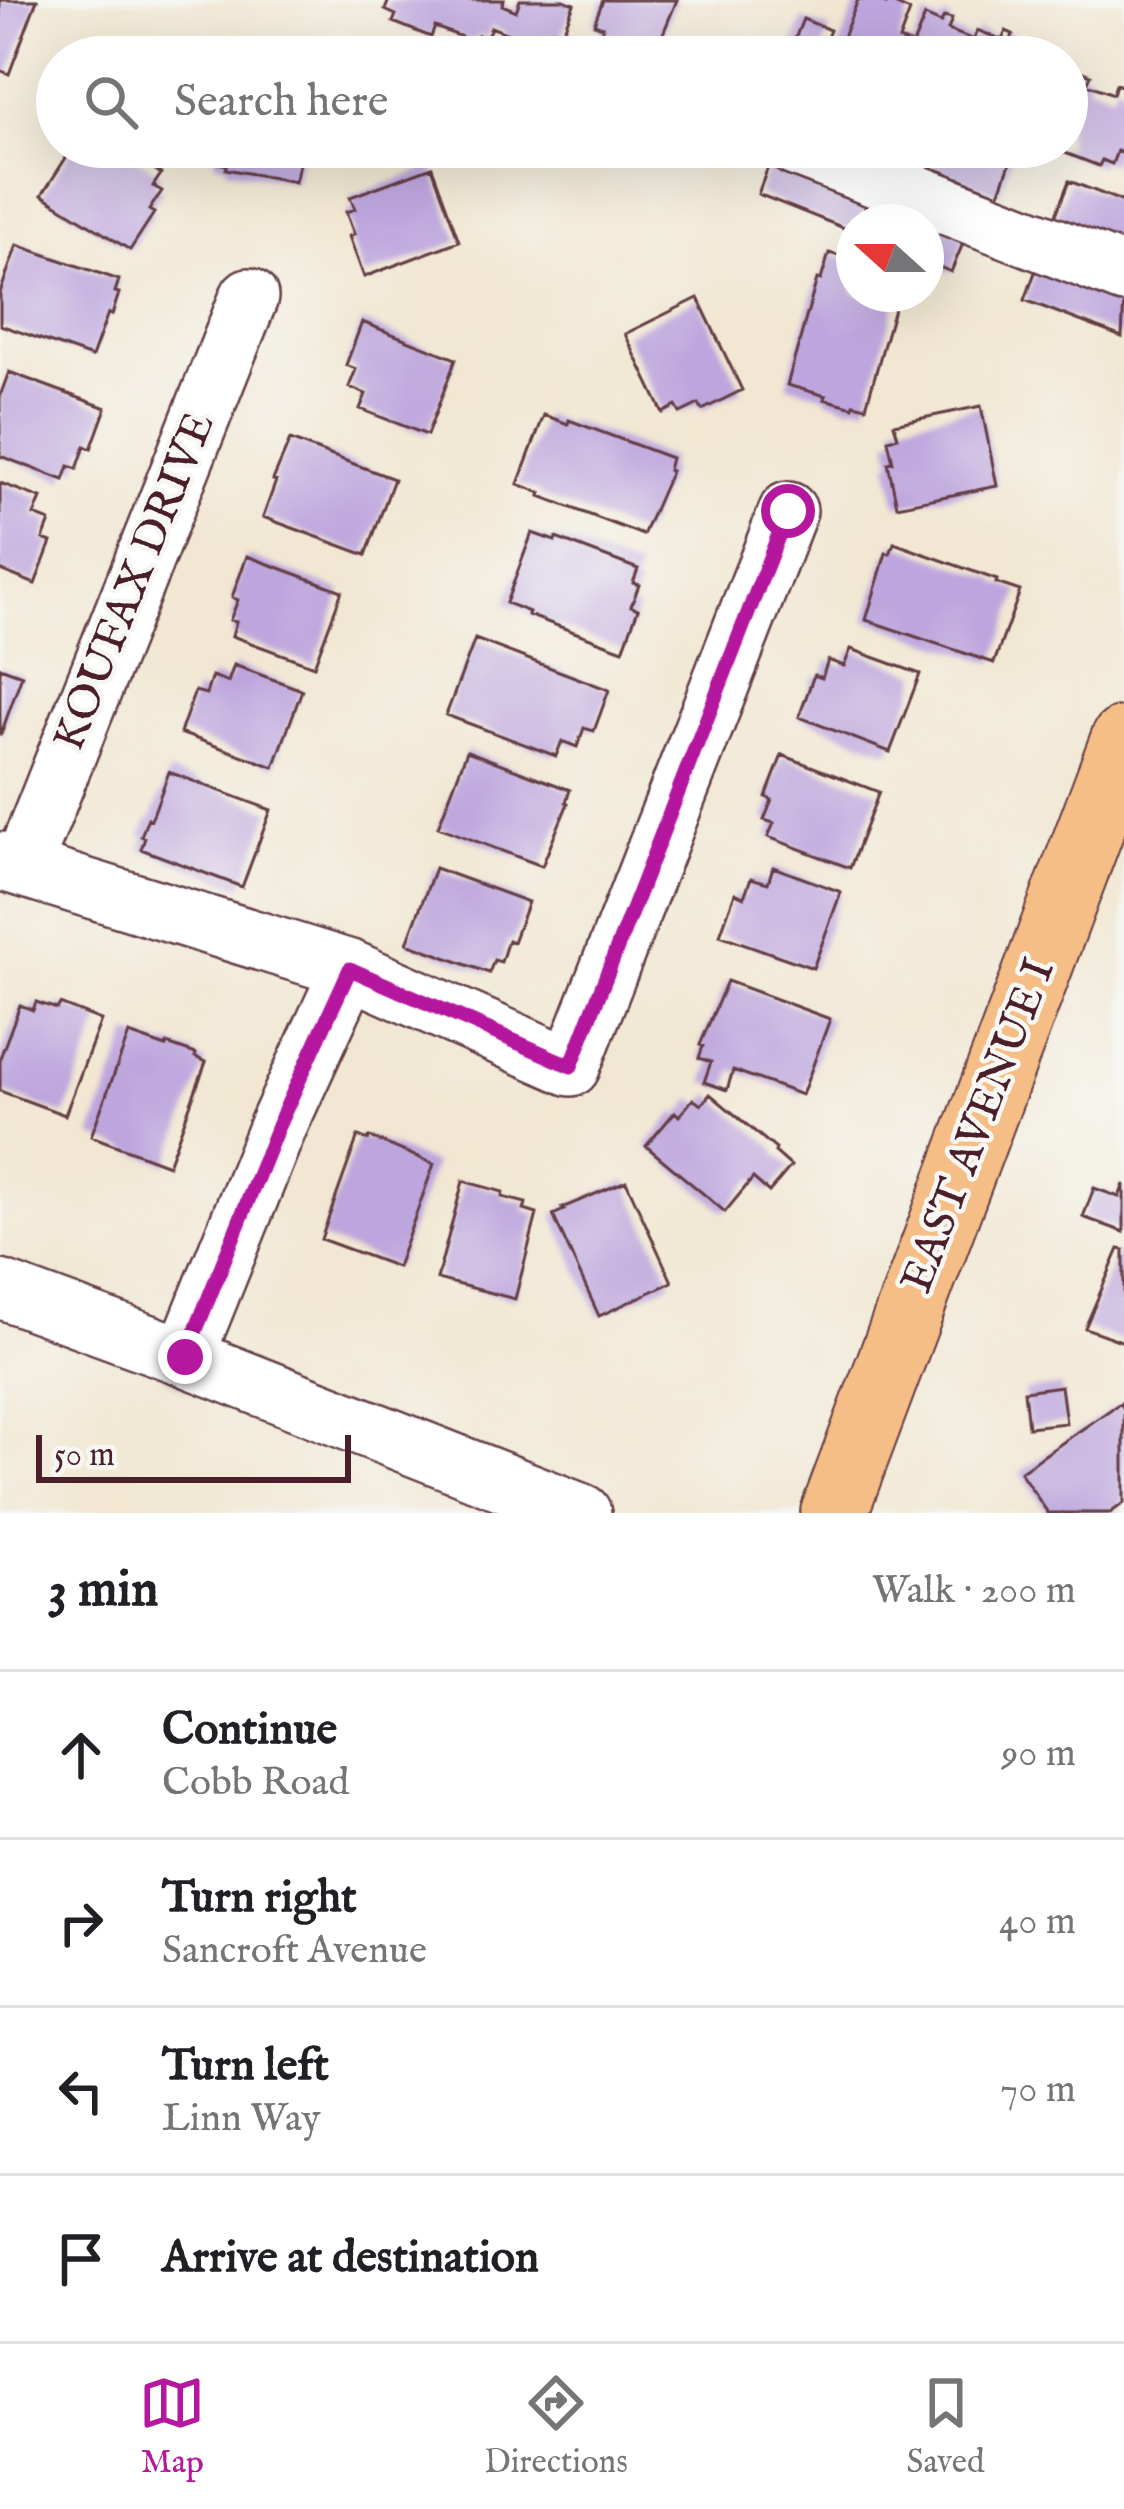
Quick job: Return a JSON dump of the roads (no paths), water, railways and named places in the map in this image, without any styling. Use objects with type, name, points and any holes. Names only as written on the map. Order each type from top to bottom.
[{"type":"main road","name":"EAST AVENUE I","points":[[834,1513],[1124,740]]},
{"type":"street","points":[[849,168],[1124,274]]},
{"type":"street","name":"KOUFAX DRIVE","points":[[11,864],[249,297]]},
{"type":"street","points":[[11,864],[350,969],[571,1066],[788,511]]},
{"type":"street","points":[[185,1357],[278,1126],[350,969]]},
{"type":"street","points":[[0,1289],[582,1513]]}]
